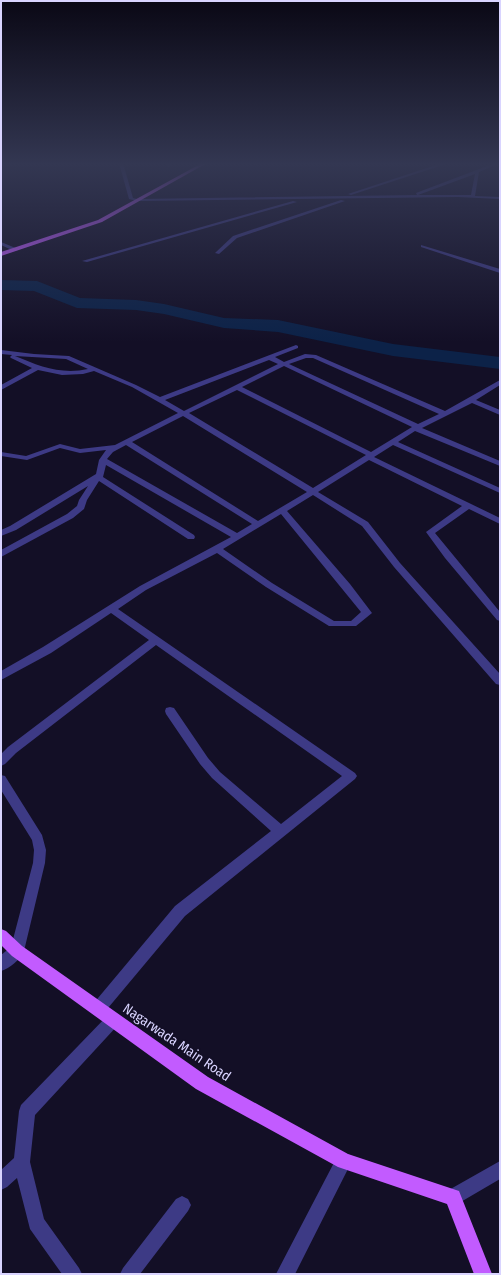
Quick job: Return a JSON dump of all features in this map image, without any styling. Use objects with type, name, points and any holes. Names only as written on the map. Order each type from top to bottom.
[{"type":"main road","points":[[1,254],[8,250],[86,222]]},
{"type":"main road","points":[[16,250],[96,222]]},
{"type":"main road","name":"Nagarwada Main Road","points":[[1,936],[17,951],[202,1083],[344,1161],[453,1197]]},
{"type":"main road","points":[[453,1197],[483,1274]]},
{"type":"street","points":[[85,261],[221,222]]},
{"type":"street","points":[[217,253],[235,237],[279,222]]},
{"type":"street","points":[[1,243],[8,250]]},
{"type":"street","points":[[423,246],[500,271]]},
{"type":"street","points":[[1,249],[16,250]]},
{"type":"street","points":[[159,400],[296,347]]},
{"type":"street","points":[[2,352],[56,373],[69,374],[94,369]]},
{"type":"street","points":[[2,352],[34,356],[67,357],[134,386],[210,428],[365,524],[397,565],[500,682]]},
{"type":"street","points":[[1,554],[70,516],[80,507],[99,476],[103,460],[110,450],[283,364],[305,356],[314,356],[445,414]]},
{"type":"street","points":[[269,357],[417,428],[500,464]]},
{"type":"street","points":[[1,388],[38,367]]},
{"type":"street","points":[[1,676],[47,650],[143,588],[238,537],[393,442],[471,400],[500,382]]},
{"type":"street","points":[[237,387],[500,521]]},
{"type":"street","points":[[471,400],[500,413]]},
{"type":"street","points":[[127,442],[258,524]]},
{"type":"street","points":[[393,442],[500,491]]},
{"type":"street","points":[[1,454],[27,458],[60,446],[65,446],[80,451],[115,447]]},
{"type":"street","points":[[103,460],[238,537]]},
{"type":"street","points":[[1,533],[13,528],[99,476]]},
{"type":"street","points":[[99,476],[191,537]]},
{"type":"street","points":[[468,506],[430,532],[500,618]]},
{"type":"street","points":[[217,549],[269,585],[332,624],[353,624],[367,614],[348,587],[307,542],[282,510]]},
{"type":"street","points":[[98,1009],[180,911],[351,776],[111,609]]},
{"type":"street","points":[[1,761],[12,750],[156,640]]},
{"type":"street","points":[[170,711],[204,761],[216,775],[281,832]]},
{"type":"street","points":[[1,780],[38,838],[40,850],[17,951],[1,964]]},
{"type":"street","points":[[73,1274],[36,1223],[22,1162],[27,1111],[113,1020]]},
{"type":"street","points":[[285,1274],[344,1161]]},
{"type":"street","points":[[1,1181],[22,1162]]},
{"type":"street","points":[[453,1197],[500,1169]]},
{"type":"street","points":[[129,1274],[182,1205]]},
{"type":"waterway","points":[[1,285],[37,286],[77,303],[136,305],[164,309],[224,323],[278,326],[393,350],[500,363]]}]
